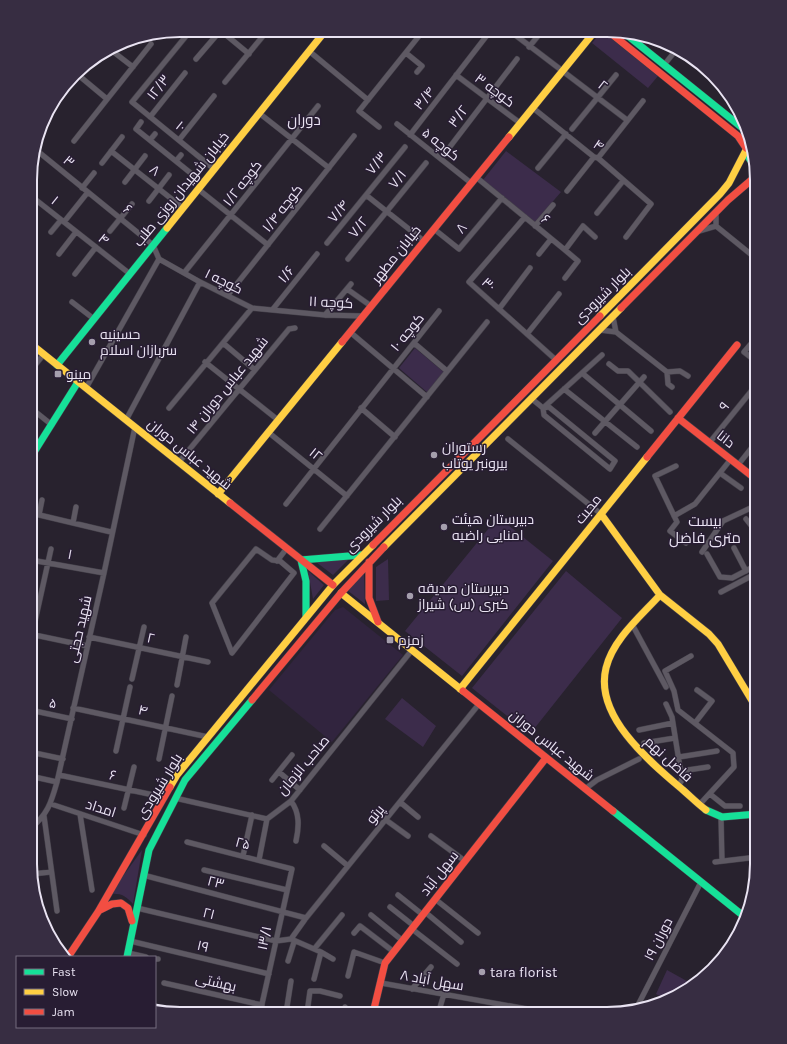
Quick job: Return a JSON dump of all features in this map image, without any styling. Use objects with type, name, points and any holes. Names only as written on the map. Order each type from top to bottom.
[{"type":"main road","name":"خیابان شهیدان روزی طلب","points":[[57,365],[320,37]]},
{"type":"main road","name":"خیابان مطهر","points":[[218,494],[590,37]]},
{"type":"main road","points":[[615,37],[738,136],[746,145]]},
{"type":"main road","points":[[632,39],[739,125]]},
{"type":"main road","name":"بلوار شیرودی","points":[[69,955],[98,912],[144,835],[163,797],[177,775],[306,617],[361,555],[720,194],[729,183],[746,146]]},
{"type":"main road","name":"بلوار شیرودی","points":[[127,955],[149,850],[185,780],[340,593],[369,562],[716,213],[750,182]]},
{"type":"main road","name":"محبت","points":[[460,689],[737,345]]},
{"type":"main road","name":"شهید عباس دوران","points":[[37,349],[333,585]]},
{"type":"main road","points":[[37,448],[78,382]]},
{"type":"main road","name":"دانا","points":[[678,418],[750,474]]},
{"type":"main road","points":[[457,459],[460,464],[465,466]]},
{"type":"main road","points":[[451,465],[456,468],[459,473]]},
{"type":"main road","points":[[601,514],[660,595],[709,634],[718,644],[750,697]]},
{"type":"main road","points":[[306,617],[306,582],[301,560],[361,555]]},
{"type":"main road","points":[[369,562],[369,598],[378,622]]},
{"type":"main road","name":"شهید عباس دوران","points":[[340,593],[741,914]]},
{"type":"main road","name":"فاضل نهم","points":[[660,595],[633,626],[611,656],[606,669],[604,682],[607,698],[616,718],[642,754],[711,813],[721,817]]},
{"type":"main road","points":[[332,603],[342,601],[352,602]]},
{"type":"main road","points":[[228,713],[235,719]]},
{"type":"main road","name":"سهل آباد","points":[[375,1007],[385,963],[546,758]]},
{"type":"main road","points":[[721,817],[750,815]]},
{"type":"main road","points":[[98,912],[110,904],[119,902],[126,905],[131,912],[133,924]]},
{"type":"street","name":"۱۰","points":[[185,37],[132,102],[214,169]]},
{"type":"street","points":[[196,59],[214,37]]},
{"type":"street","points":[[228,37],[249,54]]},
{"type":"street","points":[[225,82],[262,37]]},
{"type":"street","points":[[379,127],[359,112],[418,37]]},
{"type":"street","name":"۳/۴","points":[[410,135],[486,37]]},
{"type":"street","points":[[518,37],[564,70]]},
{"type":"street","points":[[530,47],[538,37]]},
{"type":"street","points":[[74,141],[151,44]]},
{"type":"street","points":[[309,51],[368,100]]},
{"type":"street","points":[[115,53],[133,67]]},
{"type":"street","points":[[406,53],[422,66],[417,72]]},
{"type":"street","points":[[664,66],[673,54]]},
{"type":"street","name":"۳/۲","points":[[449,148],[517,59]]},
{"type":"street","name":"۲","points":[[564,70],[627,120]]},
{"type":"street","name":"۱۲/۳","points":[[150,117],[185,73]]},
{"type":"street","name":"کوچه ۳","points":[[456,76],[520,124]]},
{"type":"street","points":[[572,129],[616,76]]},
{"type":"street","points":[[81,77],[108,99]]},
{"type":"street","points":[[179,140],[214,96]]},
{"type":"street","points":[[567,191],[643,101]]},
{"type":"street","name":"کوچه ۱/۲","points":[[184,273],[318,106]]},
{"type":"street","name":"۴","points":[[533,108],[651,204],[626,237]]},
{"type":"street","points":[[259,113],[329,168]]},
{"type":"street","name":"۸","points":[[141,122],[136,129],[203,183]]},
{"type":"street","name":"کوچه ۵","points":[[397,124],[473,180]]},
{"type":"street","points":[[150,140],[155,134]]},
{"type":"street","points":[[538,168],[566,134]]},
{"type":"street","name":"کوچه ۱/۴","points":[[228,295],[354,136]]},
{"type":"street","points":[[102,163],[122,137]]},
{"type":"street","name":"۷/۳","points":[[366,195],[405,147]]},
{"type":"street","name":"۸","points":[[111,151],[183,208]]},
{"type":"street","name":"۳","points":[[40,153],[88,192]]},
{"type":"street","points":[[176,161],[181,155]]},
{"type":"street","points":[[125,182],[145,156]]},
{"type":"street","name":"۷/۱","points":[[387,211],[426,163]]},
{"type":"street","points":[[82,188],[94,173]]},
{"type":"street","points":[[149,201],[169,175]]},
{"type":"street","name":"۶","points":[[473,180],[502,198],[578,261],[565,278]]},
{"type":"street","points":[[597,213],[624,181]]},
{"type":"street","points":[[198,189],[268,245]]},
{"type":"street","points":[[51,232],[88,192]]},
{"type":"street","name":"۶","points":[[88,192],[153,245]]},
{"type":"street","points":[[366,195],[424,241]]},
{"type":"street","name":"۷/۴","points":[[327,243],[366,195]]},
{"type":"street","name":"۸","points":[[434,229],[459,249],[502,198]]},
{"type":"street","name":"۱","points":[[37,201],[62,221]]},
{"type":"street","points":[[110,231],[132,204]]},
{"type":"street","points":[[535,226],[553,205]]},
{"type":"street","name":"۷/۲","points":[[348,259],[387,211]]},
{"type":"street","points":[[716,213],[716,226]]},
{"type":"street","name":"۳۰","points":[[525,217],[469,282],[556,360]]},
{"type":"street","name":"۴","points":[[62,221],[130,274]]},
{"type":"street","points":[[565,250],[583,226],[595,237]]},
{"type":"street","points":[[698,231],[716,226]]},
{"type":"street","points":[[716,226],[750,254]]},
{"type":"street","points":[[59,254],[76,232]]},
{"type":"street","points":[[539,254],[551,238]]},
{"type":"street","points":[[86,388],[159,259],[153,245]]},
{"type":"street","points":[[74,274],[96,247]]},
{"type":"street","name":"۱/۶","points":[[273,308],[317,254]]},
{"type":"street","name":"کوچه ۱","points":[[159,259],[200,282],[252,308],[273,308],[298,312]]},
{"type":"street","points":[[499,309],[530,268]]},
{"type":"street","points":[[126,420],[200,282]]},
{"type":"street","points":[[325,315],[351,284]]},
{"type":"street","points":[[347,289],[371,306]]},
{"type":"street","points":[[527,334],[559,294]]},
{"type":"street","points":[[72,302],[94,319]]},
{"type":"street","points":[[169,408],[252,308]]},
{"type":"street","name":"کوچه ۱۰","points":[[393,367],[439,311]]},
{"type":"street","name":"کوچه ۱۱","points":[[298,312],[325,315],[362,316]]},
{"type":"street","points":[[613,317],[616,332]]},
{"type":"street","points":[[320,530],[487,322]]},
{"type":"street","name":"شهید عباس دوران ۱۴","points":[[179,462],[289,329],[296,328]]},
{"type":"street","points":[[600,330],[616,332],[667,372],[680,371],[688,376]]},
{"type":"street","name":"کوچه ۱۰","points":[[350,332],[427,397]]},
{"type":"street","points":[[223,343],[255,370]]},
{"type":"street","points":[[414,343],[447,371]]},
{"type":"street","points":[[750,345],[744,352],[750,357]]},
{"type":"street","points":[[37,363],[44,354]]},
{"type":"street","points":[[543,408],[602,354]]},
{"type":"street","points":[[206,362],[278,420]]},
{"type":"street","points":[[609,364],[618,371],[628,371],[640,381],[670,412]]},
{"type":"street","points":[[286,504],[315,469],[393,367]]},
{"type":"street","points":[[667,372],[668,384],[672,387]]},
{"type":"street","points":[[582,373],[651,431]]},
{"type":"street","points":[[595,433],[644,377]]},
{"type":"street","points":[[564,389],[637,447]]},
{"type":"street","name":"۹","points":[[710,442],[750,393]]},
{"type":"street","points":[[532,399],[543,408],[544,415],[610,469],[615,461],[550,407],[543,408]]},
{"type":"street","points":[[361,408],[395,436]]},
{"type":"street","points":[[37,413],[52,425]]},
{"type":"street","name":"شهید حجتی","points":[[37,823],[44,816],[51,804],[59,775],[135,427]]},
{"type":"street","name":"۱۲","points":[[268,432],[347,496]]},
{"type":"street","points":[[508,439],[601,514]]},
{"type":"street","points":[[738,465],[750,450]]},
{"type":"street","points":[[674,516],[695,504],[731,460]]},
{"type":"street","points":[[676,466],[655,476],[677,522],[670,531],[686,543]]},
{"type":"street","points":[[720,473],[741,488]]},
{"type":"street","points":[[42,500],[39,515],[111,532]]},
{"type":"street","points":[[73,523],[76,507]]},
{"type":"street","points":[[750,508],[723,521],[704,553],[720,577],[732,578],[750,569]]},
{"type":"street","points":[[746,518],[750,523]]},
{"type":"street","points":[[37,609],[51,548]]},
{"type":"street","points":[[276,561],[287,548]]},
{"type":"street","points":[[734,548],[746,571]]},
{"type":"street","points":[[256,549],[272,560],[276,561],[280,561],[294,573],[232,652],[212,602],[256,549]]},
{"type":"street","name":"۱","points":[[37,561],[104,573]]},
{"type":"street","points":[[721,592],[750,577]]},
{"type":"street","points":[[633,626],[666,687]]},
{"type":"street","points":[[132,679],[144,627]]},
{"type":"street","points":[[37,636],[87,646]]},
{"type":"street","name":"۲","points":[[89,637],[208,662]]},
{"type":"street","points":[[178,685],[186,637]]},
{"type":"street","name":"صاحب الزمان","points":[[267,819],[291,801],[412,650]]},
{"type":"street","points":[[691,656],[665,671],[674,692],[678,710],[733,753],[734,767],[700,804]]},
{"type":"street","points":[[116,751],[130,687]]},
{"type":"street","points":[[695,723],[712,701],[697,690]]},
{"type":"street","points":[[159,759],[172,696]]},
{"type":"street","name":"پرتو","points":[[288,961],[293,941],[306,918],[479,704]]},
{"type":"street","points":[[666,704],[673,724],[679,757],[682,780],[678,786]]},
{"type":"street","name":"۴","points":[[74,708],[208,737]]},
{"type":"street","name":"۵","points":[[37,712],[72,719]]},
{"type":"street","points":[[639,730],[673,724]]},
{"type":"street","points":[[644,743],[675,738]]},
{"type":"street","points":[[679,757],[716,751]]},
{"type":"street","points":[[37,754],[62,759]]},
{"type":"street","points":[[272,780],[292,755]]},
{"type":"street","points":[[585,789],[597,780],[639,759]]},
{"type":"street","points":[[124,808],[134,767]]},
{"type":"street","points":[[681,771],[708,767]]},
{"type":"street","points":[[279,772],[300,790]]},
{"type":"street","name":"۶","points":[[59,775],[128,791],[163,797]]},
{"type":"street","points":[[37,779],[57,782]]},
{"type":"street","points":[[710,794],[725,806],[740,806]]},
{"type":"street","points":[[175,798],[267,819],[259,860]]},
{"type":"street","points":[[291,801],[295,806],[298,818],[296,841]]},
{"type":"street","points":[[400,802],[418,817]]},
{"type":"street","name":"امداد","points":[[51,804],[144,835]]},
{"type":"street","points":[[80,814],[92,890]]},
{"type":"street","points":[[242,856],[252,815]]},
{"type":"street","points":[[44,816],[57,910]]},
{"type":"street","points":[[721,817],[722,861]]},
{"type":"street","points":[[386,820],[408,836]]},
{"type":"street","points":[[431,836],[465,861]]},
{"type":"street","name":"۲۵","points":[[187,842],[292,869]]},
{"type":"street","points":[[324,846],[348,866]]},
{"type":"street","points":[[715,862],[750,858]]},
{"type":"street","name":"۱۳/۱","points":[[262,1005],[292,869]]},
{"type":"street","points":[[204,870],[287,890]]},
{"type":"street","points":[[37,873],[51,872]]},
{"type":"street","name":"۲۳","points":[[143,875],[306,918]]},
{"type":"street","name":"دوران ۱۹","points":[[639,1003],[701,882]]},
{"type":"street","points":[[398,895],[461,942]]},
{"type":"street","points":[[435,899],[478,933]]},
{"type":"street","points":[[390,907],[457,964]]},
{"type":"street","name":"۲۱","points":[[137,908],[276,941]]},
{"type":"street","points":[[371,915],[403,941]]},
{"type":"street","points":[[315,948],[342,916]]},
{"type":"street","points":[[354,933],[360,926],[394,952]]},
{"type":"street","name":"۱۹","points":[[130,941],[269,974]]},
{"type":"street","points":[[276,941],[293,941],[315,948],[333,959]]},
{"type":"street","points":[[314,979],[321,952]]},
{"type":"street","points":[[348,976],[354,952],[385,963]]},
{"type":"street","points":[[412,989],[431,967]]},
{"type":"street","points":[[287,1007],[291,981]]},
{"type":"street","name":"بهشتی","points":[[164,983],[262,1005]]},
{"type":"street","name":"سهل آباد ۸","points":[[381,983],[517,1007]]},
{"type":"street","points":[[308,1007],[310,990],[340,996]]},
{"type":"street","points":[[440,1007],[444,994]]},
{"type":"shaded area","points":[[597,37],[609,37],[658,76],[648,88],[592,43]]},
{"type":"shaded area","points":[[506,151],[561,192],[535,222],[483,180]]},
{"type":"shaded area","points":[[415,348],[445,373],[428,393],[399,368]]},
{"type":"shaded area","points":[[498,517],[553,561],[462,676],[405,631]]},
{"type":"shaded area","points":[[349,559],[333,575],[316,562]]},
{"type":"shaded area","points":[[388,559],[389,600],[376,601],[376,567]]},
{"type":"shaded area","points":[[308,571],[324,585],[313,599]]},
{"type":"shaded area","points":[[566,571],[622,618],[530,734],[472,688]]},
{"type":"shaded area","points":[[364,573],[365,604],[347,590]]},
{"type":"shaded area","points":[[343,607],[403,655],[332,742],[269,690],[335,610]]},
{"type":"shaded area","points":[[402,698],[436,726],[423,747],[385,719]]},
{"type":"shaded area","points":[[142,850],[133,904],[123,896],[110,894]]},
{"type":"shaded area","points":[[667,970],[688,982],[662,996],[656,994]]},
{"type":"traffic: fast","points":[[632,39],[739,125]]},
{"type":"traffic: fast","points":[[747,150],[746,154],[748,157]]},
{"type":"traffic: fast","points":[[57,365],[167,228]]},
{"type":"traffic: fast","points":[[37,447],[78,382]]},
{"type":"traffic: fast","points":[[301,560],[361,555]]},
{"type":"traffic: fast","points":[[301,560],[306,581],[306,617]]},
{"type":"traffic: fast","points":[[127,956],[149,850],[185,780],[252,700]]},
{"type":"traffic: fast","points":[[706,810],[722,817],[750,815]]},
{"type":"traffic: fast","points":[[613,811],[741,914]]},
{"type":"traffic: slow","points":[[167,228],[320,37]]},
{"type":"traffic: slow","points":[[509,137],[590,37]]},
{"type":"traffic: slow","points":[[600,316],[720,194],[729,183],[746,150]]},
{"type":"traffic: slow","points":[[384,547],[621,308]]},
{"type":"traffic: slow","points":[[218,494],[342,342]]},
{"type":"traffic: slow","points":[[37,349],[230,503]]},
{"type":"traffic: slow","points":[[460,689],[647,457]]},
{"type":"traffic: slow","points":[[601,514],[660,595],[709,634],[718,644],[750,697]]},
{"type":"traffic: slow","points":[[170,787],[177,775],[333,585],[373,545]]},
{"type":"traffic: slow","points":[[341,593],[463,691]]},
{"type":"traffic: slow","points":[[660,595],[628,628],[610,657],[606,668],[605,686],[608,703],[616,720],[641,752],[706,810]]},
{"type":"traffic: jam","points":[[615,37],[738,136],[746,148]]},
{"type":"traffic: jam","points":[[342,342],[509,137]]},
{"type":"traffic: jam","points":[[621,308],[728,200],[750,181]]},
{"type":"traffic: jam","points":[[373,545],[600,316]]},
{"type":"traffic: jam","points":[[647,457],[737,345]]},
{"type":"traffic: jam","points":[[678,418],[750,475]]},
{"type":"traffic: jam","points":[[230,503],[333,585]]},
{"type":"traffic: jam","points":[[252,700],[341,593],[384,547]]},
{"type":"traffic: jam","points":[[369,562],[369,598],[378,622]]},
{"type":"traffic: jam","points":[[463,691],[613,811]]},
{"type":"traffic: jam","points":[[374,1007],[385,963],[546,758]]},
{"type":"traffic: jam","points":[[69,955],[98,912],[170,787]]},
{"type":"traffic: jam","points":[[100,910],[112,904],[121,903],[128,908],[132,921]]},
{"type":"place","name":"حسینیه سربازان اسلام","points":[[92,342]]},
{"type":"place","name":"مینو","points":[[58,374]]},
{"type":"place","name":"رستوران بیرونبر یوتاب","points":[[434,455]]},
{"type":"place","name":"دبیرستان هیئت امنایی راضیه","points":[[444,527]]},
{"type":"place","name":"دبیرستان صدیقه کبری (س) شیراز","points":[[410,596]]},
{"type":"place","name":"زمزم","points":[[390,640]]},
{"type":"place","name":"tara florist","points":[[482,972]]},
{"type":"district","name":"دوران","points":[[304,120]]},
{"type":"district","name":"بیست متری فاضل","points":[[705,530]]}]
